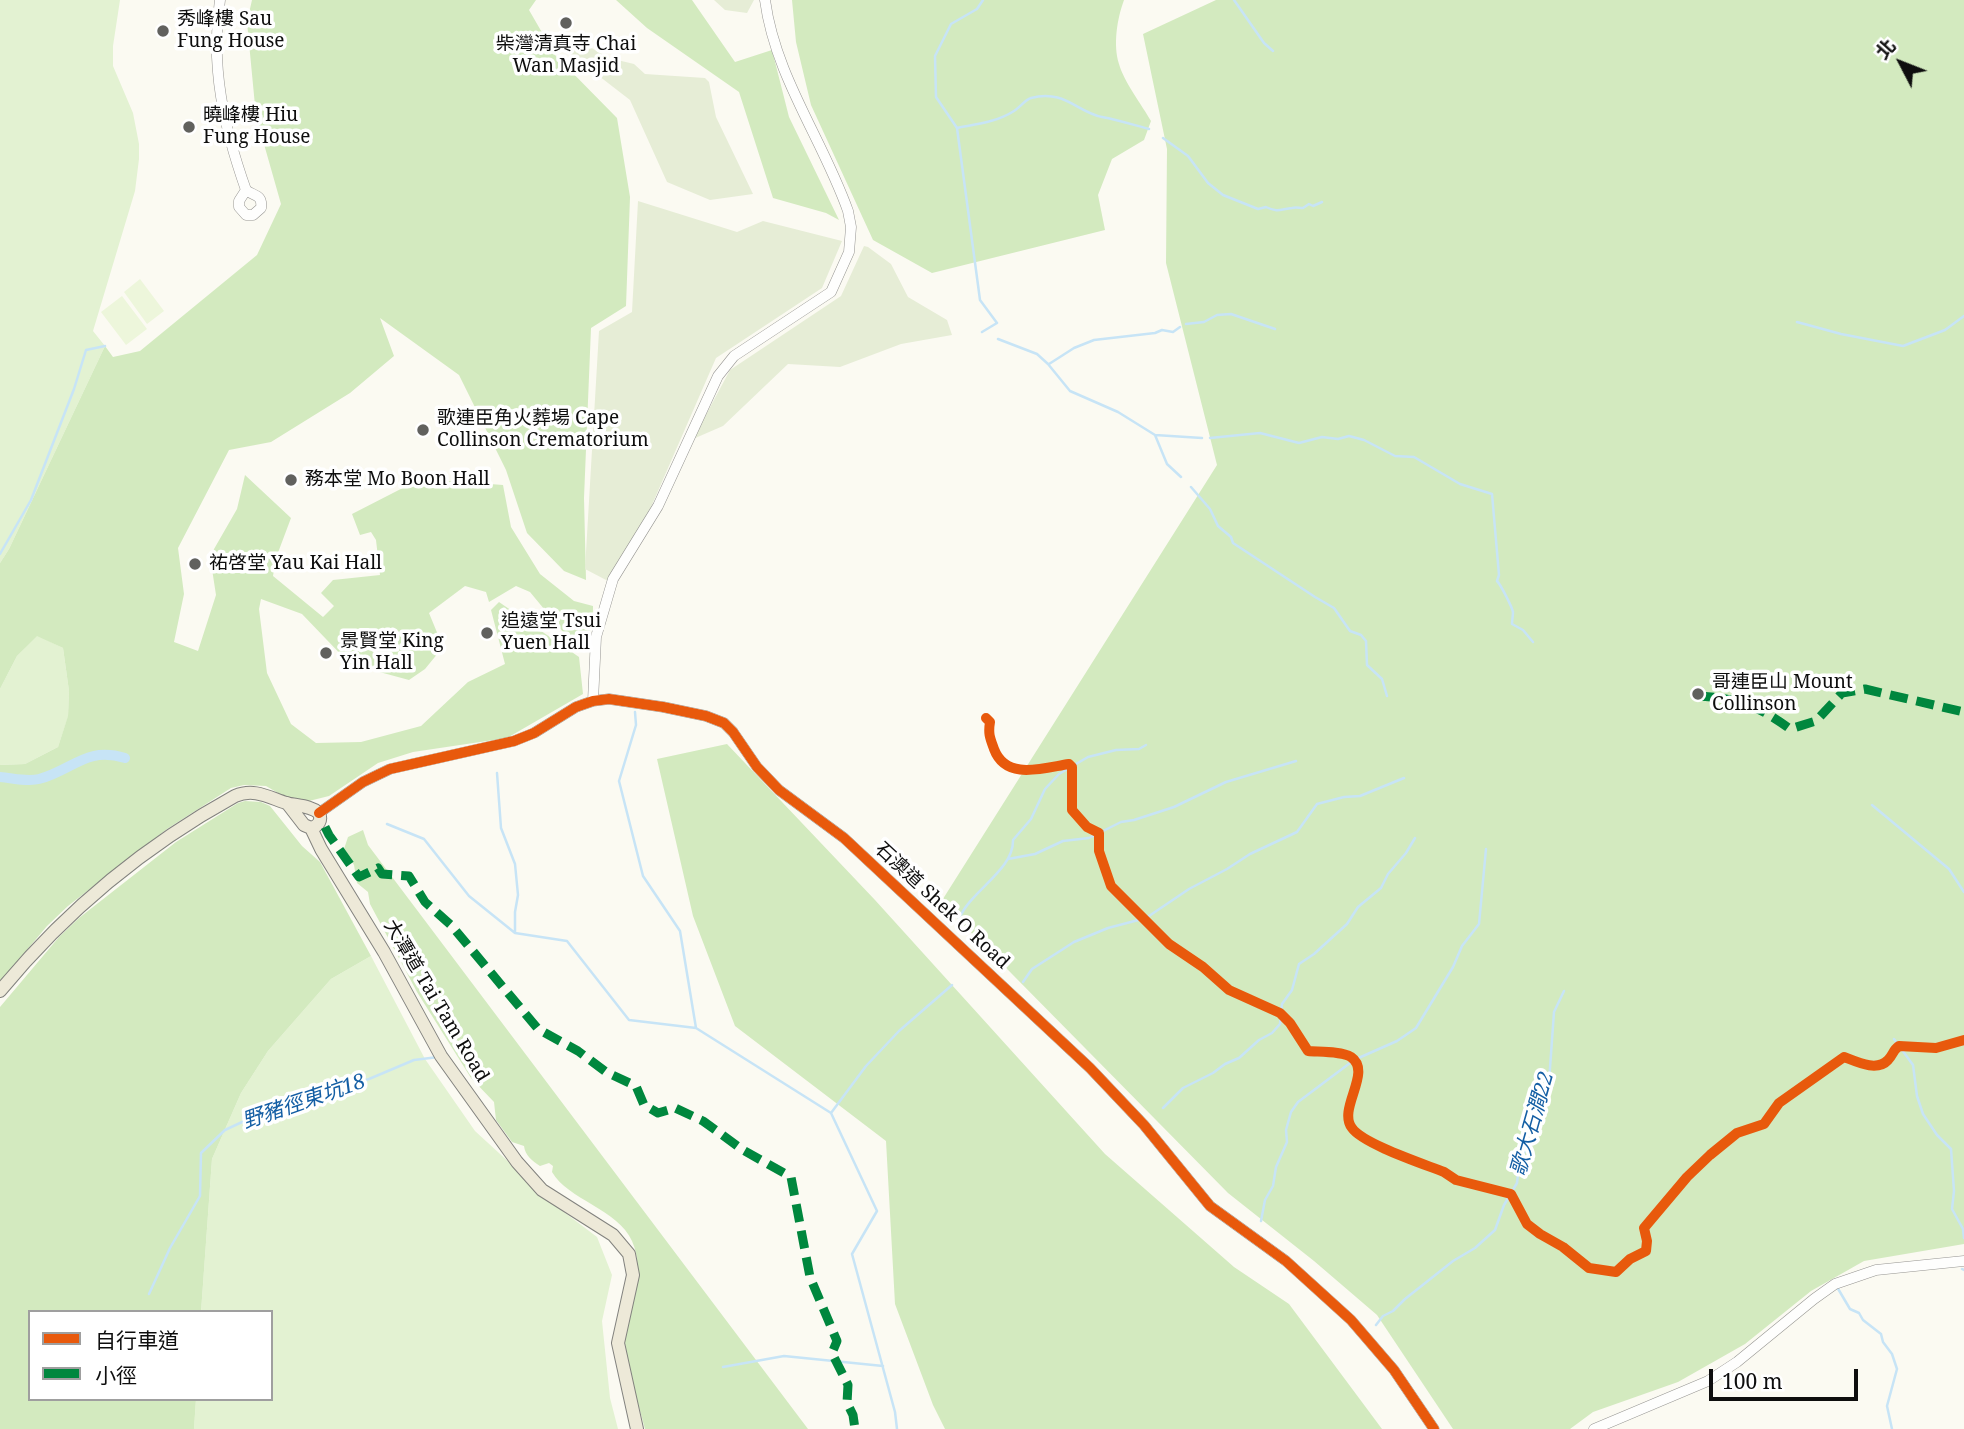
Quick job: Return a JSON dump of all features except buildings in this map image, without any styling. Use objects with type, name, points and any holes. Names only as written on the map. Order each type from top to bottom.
[{"type":"main road","points":[[0,991],[73,913],[130,865],[240,793],[263,794],[315,810]]},
{"type":"main road","name":"大潭道 Tai Tam Road","points":[[287,803],[306,824],[384,952],[441,1056],[517,1162],[541,1190],[613,1235],[629,1254],[633,1275],[618,1343],[637,1429]]},
{"type":"main road","points":[[306,824],[303,812],[315,810]]},
{"type":"street","points":[[220,0],[217,34],[218,81],[226,128],[245,188]]},
{"type":"street","points":[[593,701],[596,637],[608,595],[622,562],[658,506],[718,376],[734,356],[831,292],[849,252],[851,227],[848,211],[779,59],[765,0]]},
{"type":"street","name":"石澳道 Shek O Road","points":[[315,810],[390,769],[514,741],[534,733],[570,710],[593,701],[609,699],[663,707],[706,716],[727,726],[757,767],[779,790],[844,838],[1090,1068],[1144,1125],[1210,1206],[1286,1261],[1351,1320],[1394,1370],[1434,1429]]},
{"type":"street","points":[[1594,1429],[1684,1393],[1716,1376],[1835,1284],[1876,1270],[1964,1261]]},
{"type":"green space","points":[[0,0],[120,0],[113,46],[113,66],[133,113],[139,159],[135,191],[93,331],[105,346],[0,563]]},
{"type":"green space","points":[[252,0],[536,0],[529,10],[555,55],[617,118],[630,197],[626,306],[591,328],[584,498],[586,580],[564,571],[527,533],[506,470],[459,375],[380,318],[394,356],[350,393],[271,442],[229,450],[178,548],[184,594],[174,642],[198,651],[216,595],[210,556],[237,509],[245,475],[291,518],[276,558],[273,576],[323,617],[334,606],[321,593],[333,580],[380,575],[376,540],[371,532],[360,535],[352,514],[430,474],[437,480],[503,485],[511,527],[540,574],[574,601],[593,606],[593,619],[588,633],[573,644],[530,592],[516,586],[489,602],[486,592],[465,586],[429,613],[443,647],[425,669],[409,680],[350,664],[302,614],[261,599],[259,609],[267,673],[291,724],[316,743],[361,742],[421,726],[468,682],[505,664],[491,610],[499,602],[579,657],[583,694],[507,738],[413,752],[378,763],[329,796],[297,804],[266,786],[244,785],[231,788],[167,829],[68,906],[47,926],[0,982],[0,765],[25,764],[58,747],[68,716],[69,691],[63,648],[37,636],[17,656],[0,689],[0,563],[105,346],[113,357],[140,351],[257,255],[281,204],[256,116],[247,22]]},
{"type":"green space","points":[[616,0],[692,0],[735,62],[772,50],[789,117],[839,220],[826,213],[773,198],[739,92],[647,28]]},
{"type":"green space","points":[[714,0],[754,0],[747,13],[725,10]]},
{"type":"green space","points":[[792,0],[1124,0],[1119,15],[1117,57],[1121,71],[1151,121],[1144,140],[1112,159],[1098,195],[1105,230],[932,273],[873,240],[811,105],[796,42]]},
{"type":"green space","points":[[1216,0],[1964,0],[1964,1244],[1864,1261],[1811,1291],[1745,1344],[1678,1382],[1593,1412],[1570,1429],[1453,1429],[1377,1315],[1228,1193],[941,902],[1217,465],[1166,263],[1167,149],[1143,34]]},
{"type":"green space","points":[[574,38],[609,58],[634,64],[645,74],[705,78],[709,82],[716,117],[753,194],[710,200],[667,182],[630,100],[564,49]]},
{"type":"green space","points":[[638,201],[737,232],[763,221],[842,241],[822,288],[716,358],[651,507],[608,581],[585,569],[599,331],[632,312]]},
{"type":"green space","points":[[864,246],[891,264],[908,297],[947,320],[952,335],[901,344],[840,367],[788,364],[723,426],[693,439],[730,370],[841,296]]},
{"type":"green space","points":[[140,279],[164,311],[147,324],[124,292]]},
{"type":"green space","points":[[122,296],[147,329],[126,345],[101,312]]},
{"type":"green space","points":[[37,635],[63,648],[69,691],[68,717],[58,747],[25,764],[0,765],[0,689],[17,656]]},
{"type":"green space","points":[[727,744],[875,900],[1105,1154],[1234,1267],[1289,1304],[1382,1429],[945,1429],[933,1405],[895,1304],[886,1141],[735,1026],[693,916],[657,759]]},
{"type":"green space","points":[[261,802],[270,806],[302,846],[320,862],[371,956],[331,979],[268,1051],[241,1093],[212,1159],[201,1310],[28,1310],[28,1401],[196,1401],[194,1429],[0,1429],[0,1007],[59,937],[79,918],[176,842],[238,803]]},
{"type":"green space","points":[[363,830],[368,845],[808,1429],[645,1429],[630,1373],[625,1340],[637,1266],[632,1241],[625,1230],[605,1212],[559,1182],[552,1172],[553,1166],[549,1163],[540,1166],[532,1160],[524,1146],[512,1142],[496,1120],[494,1102],[471,1078],[417,992],[370,904],[368,892],[357,883],[354,865],[344,849],[348,837]]},
{"type":"green space","points":[[371,956],[425,1059],[475,1131],[560,1209],[597,1237],[612,1275],[602,1321],[610,1398],[618,1429],[194,1429],[196,1401],[273,1401],[273,1310],[201,1310],[212,1159],[241,1093],[268,1051],[331,979]]},
{"type":"waterway","points":[[982,332],[997,323],[980,300],[957,128],[936,97],[935,56],[951,24],[977,9],[983,0]]},
{"type":"waterway","points":[[1234,0],[1264,43],[1273,51]]},
{"type":"waterway","points":[[957,128],[1001,118],[1029,99],[1052,96],[1093,114],[1149,129]]},
{"type":"waterway","points":[[1163,138],[1188,156],[1208,183],[1223,195],[1258,209],[1303,208],[1322,202]]},
{"type":"waterway","points":[[1186,324],[1231,314],[1275,329]]},
{"type":"waterway","points":[[1797,322],[1903,346],[1945,330],[1964,316]]},
{"type":"waterway","points":[[1049,364],[1074,348],[1094,340],[1162,330],[1173,332],[1180,327]]},
{"type":"waterway","points":[[998,339],[1037,354],[1070,391],[1118,412],[1155,435],[1202,438]]},
{"type":"waterway","points":[[0,554],[31,500],[74,389],[86,350],[105,346]]},
{"type":"waterway","points":[[1210,438],[1260,433],[1299,443],[1322,437],[1338,439],[1349,436],[1364,440],[1395,456],[1414,457],[1460,484],[1492,494],[1499,575],[1497,581],[1512,609],[1512,624],[1523,630],[1533,642]]},
{"type":"waterway","points":[[1155,435],[1167,464],[1181,477]]},
{"type":"waterway","points":[[1191,487],[1233,543],[1334,608],[1350,631],[1361,635],[1366,641],[1367,665],[1382,679],[1387,696]]},
{"type":"waterway","points":[[635,712],[636,725],[619,781],[643,876],[680,931],[696,1028]]},
{"type":"waterway","points":[[959,919],[972,899],[1007,861],[1013,840],[1031,819],[1045,789],[1059,774],[1088,757],[1116,750],[1139,749],[1146,745]]},
{"type":"waterway","points":[[0,777],[34,780],[90,757],[112,755],[125,758]]},
{"type":"waterway","points":[[1008,859],[1035,854],[1063,841],[1089,838],[1121,822],[1174,807],[1226,782],[1296,761]]},
{"type":"waterway","points":[[497,773],[501,828],[515,864],[518,895],[515,933]]},
{"type":"waterway","points":[[1023,982],[1032,969],[1074,942],[1108,928],[1146,918],[1189,889],[1250,854],[1297,832],[1317,804],[1360,796],[1404,778]]},
{"type":"waterway","points":[[1872,805],[1949,869],[1964,892]]},
{"type":"waterway","points":[[387,824],[424,839],[469,896],[515,933],[567,941],[629,1020],[696,1028],[831,1113],[877,1211],[852,1254],[895,1412],[897,1429]]},
{"type":"waterway","points":[[1163,1108],[1183,1088],[1239,1058],[1259,1040],[1272,1033],[1280,1024],[1282,1004],[1292,990],[1299,964],[1347,924],[1358,907],[1381,888],[1415,838]]},
{"type":"waterway","points":[[1261,1221],[1265,1200],[1273,1186],[1276,1167],[1287,1142],[1286,1130],[1291,1112],[1298,1102],[1354,1060],[1397,1041],[1416,1028],[1453,967],[1462,946],[1479,924],[1486,849]]},
{"type":"waterway","points":[[831,1113],[866,1066],[899,1031],[952,985]]},
{"type":"waterway","name":"歌大石澗22","points":[[1376,1325],[1383,1316],[1393,1311],[1495,1230],[1504,1205],[1517,1183],[1519,1166],[1549,1082],[1554,1012],[1564,991]]},
{"type":"waterway","points":[[1894,1039],[1913,1065],[1917,1096],[1923,1114],[1937,1135],[1951,1149],[1954,1191],[1952,1209],[1963,1229],[1964,1238]]},
{"type":"waterway","name":"野豬徑東坑18","points":[[149,1294],[170,1248],[200,1196],[201,1153],[225,1130],[270,1109],[369,1079],[414,1060],[438,1057]]},
{"type":"waterway","points":[[1837,1287],[1850,1309],[1859,1313],[1863,1320],[1881,1334],[1883,1342],[1892,1354],[1897,1369],[1887,1406],[1892,1429]]},
{"type":"waterway","points":[[723,1367],[784,1356],[883,1366]]},
{"type":"marked path","points":[[1696,696],[1723,698],[1746,704],[1768,714],[1790,729],[1816,721],[1842,693],[1865,689],[1964,712]]},
{"type":"marked path","points":[[325,827],[359,877],[378,868],[382,874],[409,876],[425,902],[451,925],[538,1029],[578,1051],[606,1072],[636,1086],[644,1105],[658,1113],[675,1108],[703,1121],[743,1150],[791,1177],[810,1277],[837,1341],[832,1353],[848,1385],[847,1403],[853,1415],[855,1429]]},
{"type":"cycle path","points":[[319,813],[363,782],[390,769],[514,741],[534,733],[576,707],[593,701],[609,699],[663,707],[706,716],[724,723],[757,767],[779,790],[844,838],[1090,1068],[1144,1125],[1210,1206],[1286,1261],[1351,1320],[1394,1370],[1434,1429]]},
{"type":"cycle path","points":[[986,718],[990,722],[989,730],[994,749],[1007,765],[1026,770],[1069,764],[1072,767],[1072,810],[1087,827],[1099,833],[1099,851],[1111,886],[1169,944],[1203,967],[1229,990],[1280,1013],[1290,1023],[1308,1051],[1351,1057],[1357,1064],[1358,1072],[1349,1120],[1358,1134],[1381,1147],[1444,1172],[1456,1180],[1511,1194],[1527,1224],[1589,1268],[1616,1272],[1630,1259],[1646,1251],[1644,1228],[1687,1177],[1737,1133],[1764,1124],[1779,1103],[1844,1057],[1873,1066],[1883,1064],[1899,1046],[1936,1048],[1964,1040]]},
{"type":"place","name":"柴灣清真寺 Chai Wan Masjid","points":[[566,23]]},
{"type":"place","name":"秀峰樓 Sau Fung House","points":[[163,31]]},
{"type":"place","name":"曉峰樓 Hiu Fung House","points":[[189,127]]},
{"type":"place","name":"歌連臣角火葬場 Cape Collinson Crematorium","points":[[423,430]]},
{"type":"place","name":"務本堂 Mo Boon Hall","points":[[291,480]]},
{"type":"place","name":"祐啓堂 Yau Kai Hall","points":[[195,564]]},
{"type":"place","name":"追遠堂 Tsui Yuen Hall","points":[[487,633]]},
{"type":"place","name":"景賢堂 King Yin Hall","points":[[326,653]]},
{"type":"place","name":"哥連臣山 Mount Collinson","points":[[1698,694]]}]
